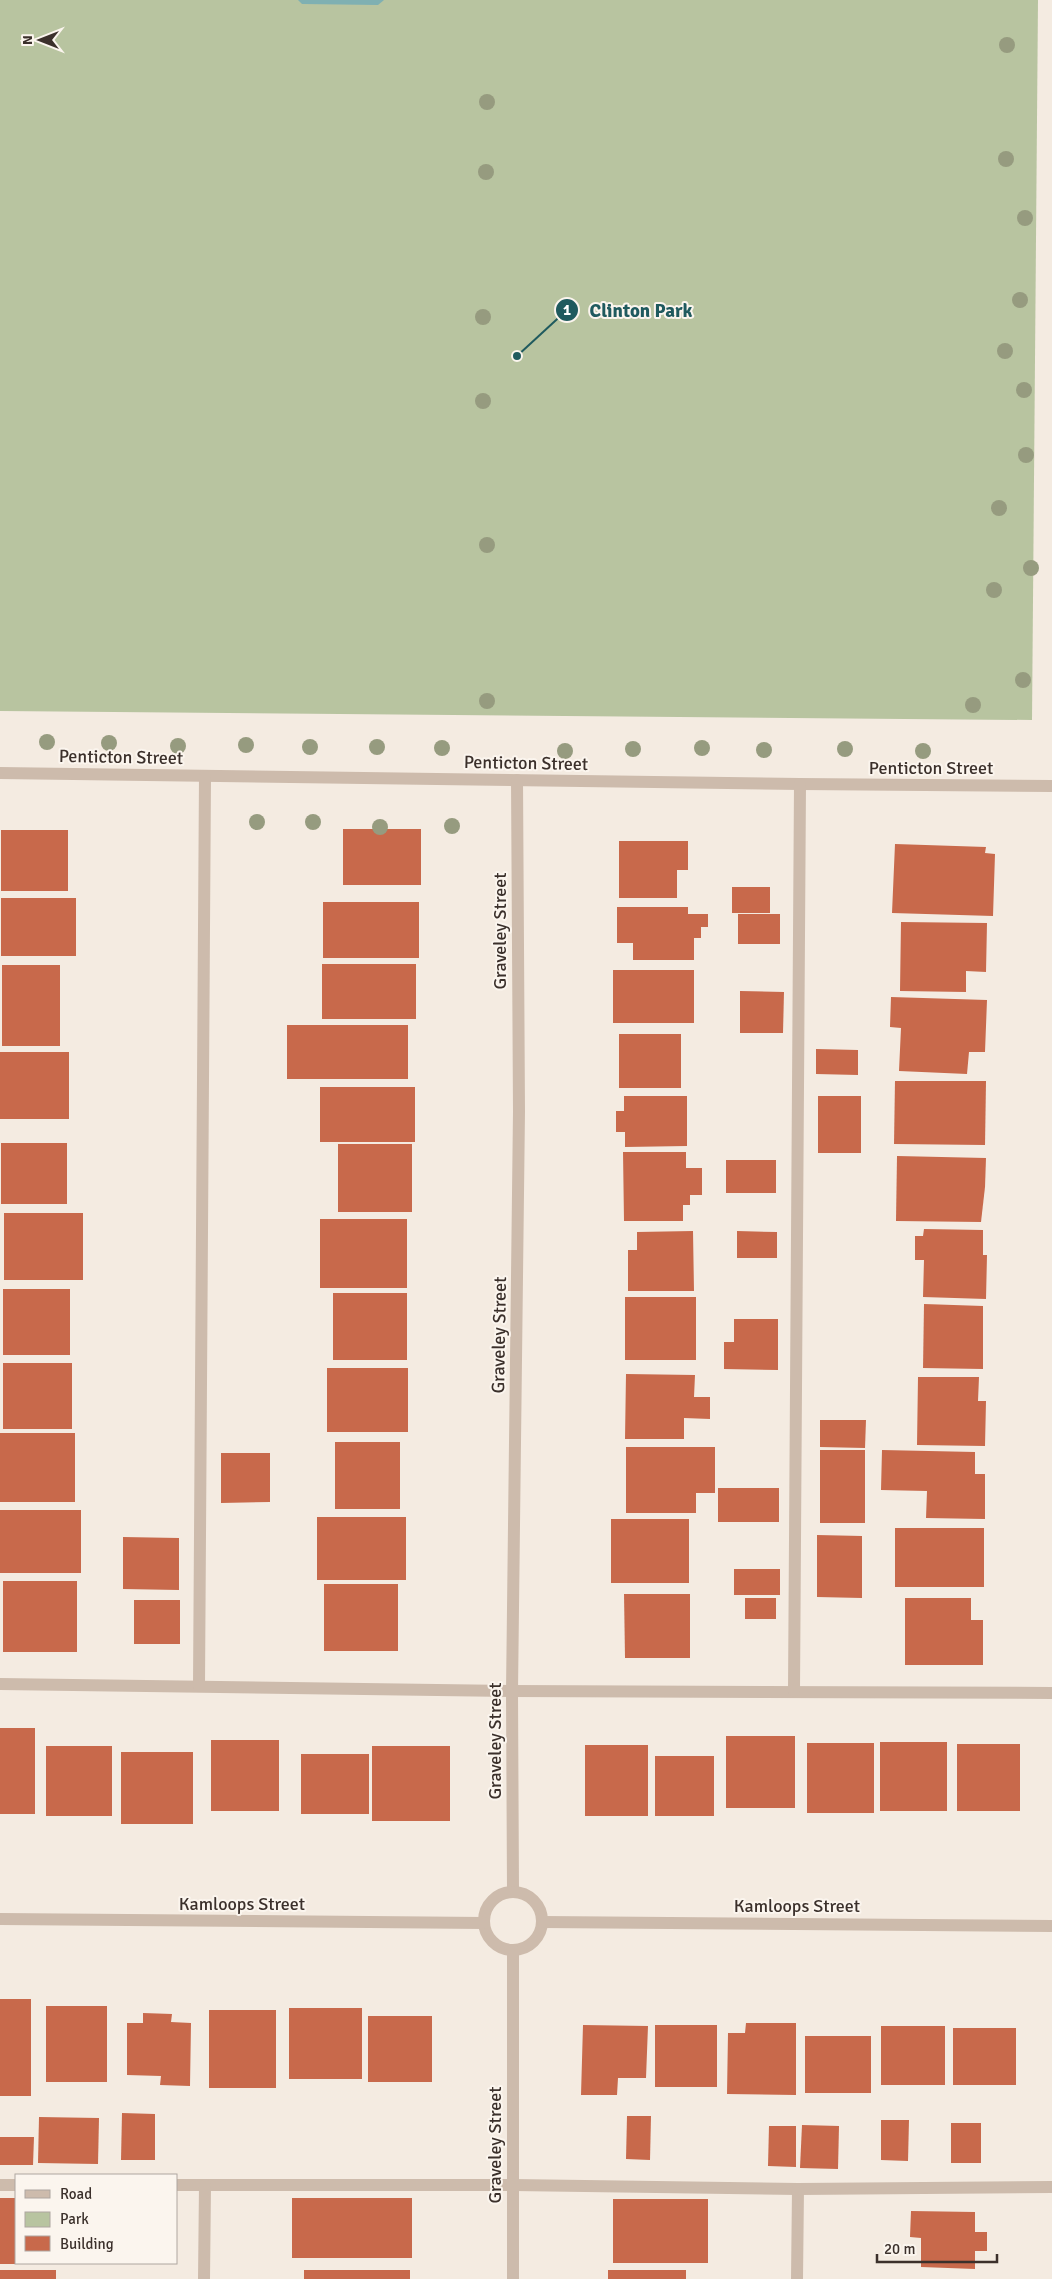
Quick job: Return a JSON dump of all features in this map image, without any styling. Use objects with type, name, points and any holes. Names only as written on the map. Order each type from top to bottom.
[{"type":"street","name":"Penticton Street","points":[[0,773],[1052,786]]},
{"type":"street","points":[[199,1686],[205,776]]},
{"type":"street","name":"Graveley Street","points":[[513,1891],[512,1691],[519,1111],[517,780]]},
{"type":"street","points":[[794,1691],[800,784]]},
{"type":"street","points":[[0,1684],[512,1691],[1052,1693]]},
{"type":"street","points":[[513,1891],[531,1897],[537,1904],[543,1922],[537,1939],[530,1945],[513,1950],[504,1949],[490,1939],[484,1923],[484,1913],[489,1904],[503,1893],[513,1891]]},
{"type":"street","name":"Kamloops Street","points":[[0,1919],[484,1923]]},
{"type":"street","name":"Kamloops Street","points":[[543,1922],[1052,1926]]},
{"type":"street","name":"Graveley Street","points":[[513,1950],[513,2279]]},
{"type":"street","points":[[0,2185],[15,2185]]},
{"type":"street","points":[[178,2185],[798,2189],[1052,2187]]},
{"type":"street","points":[[204,2279],[205,2185]]},
{"type":"street","points":[[797,2279],[798,2189]]},
{"type":"green space","points":[[0,0],[1038,0],[1032,720],[0,711]]},
{"type":"water","points":[[298,0],[384,0],[378,5],[302,4]]},
{"type":"building","points":[[343,829],[421,829],[421,885],[343,885]]},
{"type":"building","points":[[1,830],[68,830],[68,891],[1,891]]},
{"type":"building","points":[[619,841],[688,841],[688,870],[677,870],[677,898],[619,898]]},
{"type":"building","points":[[895,844],[986,847],[985,853],[995,854],[993,916],[892,913]]},
{"type":"building","points":[[732,887],[770,887],[770,913],[732,913]]},
{"type":"building","points":[[1,898],[76,898],[76,956],[1,956]]},
{"type":"building","points":[[323,902],[419,902],[419,958],[323,958]]},
{"type":"building","points":[[617,907],[688,907],[688,914],[708,914],[708,927],[701,927],[701,938],[694,938],[694,960],[633,960],[633,943],[617,943]]},
{"type":"building","points":[[738,914],[780,914],[780,944],[738,944]]},
{"type":"building","points":[[901,922],[987,923],[986,972],[966,971],[966,992],[900,991]]},
{"type":"building","points":[[322,964],[416,964],[416,1019],[322,1019]]},
{"type":"building","points":[[2,965],[60,965],[60,1046],[2,1046]]},
{"type":"building","points":[[613,970],[694,970],[694,1023],[613,1023]]},
{"type":"building","points":[[740,991],[784,992],[783,1033],[740,1033]]},
{"type":"building","points":[[891,997],[987,1000],[985,1052],[969,1052],[967,1074],[899,1071],[901,1028],[890,1027]]},
{"type":"building","points":[[287,1025],[408,1025],[408,1079],[287,1079]]},
{"type":"building","points":[[619,1034],[681,1034],[681,1088],[619,1088]]},
{"type":"building","points":[[816,1049],[858,1050],[858,1075],[816,1074]]},
{"type":"building","points":[[0,1052],[69,1052],[69,1119],[0,1119]]},
{"type":"building","points":[[895,1081],[986,1081],[985,1145],[894,1144]]},
{"type":"building","points":[[320,1087],[415,1087],[415,1142],[320,1142]]},
{"type":"building","points":[[624,1096],[687,1096],[687,1146],[625,1147],[625,1132],[616,1132],[616,1111],[624,1111]]},
{"type":"building","points":[[818,1096],[861,1096],[861,1153],[818,1153]]},
{"type":"building","points":[[1,1143],[67,1143],[67,1204],[1,1204]]},
{"type":"building","points":[[338,1144],[412,1144],[412,1212],[338,1212]]},
{"type":"building","points":[[623,1152],[686,1152],[686,1168],[702,1168],[702,1195],[690,1195],[690,1205],[683,1205],[683,1221],[624,1221]]},
{"type":"building","points":[[897,1156],[986,1158],[981,1222],[896,1221]]},
{"type":"building","points":[[726,1160],[776,1160],[776,1193],[726,1193]]},
{"type":"building","points":[[4,1213],[83,1213],[83,1280],[4,1280]]},
{"type":"building","points":[[320,1219],[407,1219],[407,1288],[320,1288]]},
{"type":"building","points":[[924,1229],[983,1230],[983,1255],[987,1255],[986,1299],[923,1297],[924,1260],[915,1260],[915,1236],[923,1236]]},
{"type":"building","points":[[693,1231],[694,1291],[628,1291],[628,1250],[637,1250],[637,1232]]},
{"type":"building","points":[[737,1231],[777,1232],[777,1258],[737,1258]]},
{"type":"building","points":[[3,1289],[70,1289],[70,1355],[3,1355]]},
{"type":"building","points":[[333,1293],[407,1293],[407,1360],[333,1360]]},
{"type":"building","points":[[625,1297],[696,1297],[696,1360],[625,1360]]},
{"type":"building","points":[[924,1304],[983,1306],[983,1369],[923,1368]]},
{"type":"building","points":[[734,1319],[778,1319],[778,1370],[724,1369],[724,1342],[734,1342]]},
{"type":"building","points":[[3,1363],[72,1363],[72,1429],[3,1429]]},
{"type":"building","points":[[327,1368],[408,1368],[408,1432],[327,1432]]},
{"type":"building","points":[[626,1374],[695,1375],[694,1397],[710,1397],[710,1419],[684,1418],[684,1439],[625,1439]]},
{"type":"building","points":[[918,1377],[979,1377],[978,1401],[986,1401],[985,1446],[917,1445]]},
{"type":"building","points":[[820,1420],[866,1420],[865,1448],[820,1447]]},
{"type":"building","points":[[0,1433],[75,1433],[75,1502],[0,1502]]},
{"type":"building","points":[[335,1442],[400,1442],[400,1509],[335,1509]]},
{"type":"building","points":[[626,1447],[715,1447],[715,1493],[696,1493],[696,1513],[626,1513]]},
{"type":"building","points":[[820,1450],[865,1450],[865,1523],[820,1523]]},
{"type":"building","points":[[882,1450],[975,1452],[975,1474],[985,1474],[985,1519],[926,1518],[927,1491],[881,1490]]},
{"type":"building","points":[[221,1453],[270,1453],[270,1502],[221,1503]]},
{"type":"building","points":[[718,1488],[779,1488],[779,1522],[718,1522]]},
{"type":"building","points":[[0,1510],[81,1510],[81,1573],[0,1573]]},
{"type":"building","points":[[317,1517],[406,1517],[406,1580],[317,1580]]},
{"type":"building","points":[[611,1519],[689,1519],[689,1583],[611,1583]]},
{"type":"building","points":[[895,1528],[984,1528],[984,1587],[895,1587]]},
{"type":"building","points":[[817,1535],[862,1536],[862,1598],[817,1597]]},
{"type":"building","points":[[123,1537],[179,1538],[179,1590],[123,1589]]},
{"type":"building","points":[[734,1569],[780,1569],[780,1595],[734,1595]]},
{"type":"building","points":[[3,1581],[77,1581],[77,1652],[3,1652]]},
{"type":"building","points":[[324,1584],[398,1584],[398,1651],[324,1651]]},
{"type":"building","points":[[624,1594],[690,1594],[690,1658],[625,1658]]},
{"type":"building","points":[[745,1598],[776,1598],[776,1619],[745,1619]]},
{"type":"building","points":[[905,1598],[971,1598],[971,1620],[983,1620],[983,1665],[905,1665]]},
{"type":"building","points":[[134,1600],[180,1600],[180,1644],[134,1644]]},
{"type":"building","points":[[0,1728],[35,1728],[35,1814],[0,1814]]},
{"type":"building","points":[[726,1736],[795,1736],[795,1808],[726,1808]]},
{"type":"building","points":[[211,1740],[279,1740],[279,1811],[211,1811]]},
{"type":"building","points":[[880,1742],[947,1742],[947,1811],[880,1811]]},
{"type":"building","points":[[807,1743],[874,1743],[874,1813],[807,1813]]},
{"type":"building","points":[[957,1744],[1020,1744],[1020,1811],[957,1811]]},
{"type":"building","points":[[585,1745],[648,1745],[648,1816],[585,1816]]},
{"type":"building","points":[[46,1746],[112,1746],[112,1816],[46,1816]]},
{"type":"building","points":[[372,1746],[450,1746],[450,1821],[372,1821]]},
{"type":"building","points":[[121,1752],[193,1752],[193,1824],[121,1824]]},
{"type":"building","points":[[301,1754],[369,1754],[369,1814],[301,1814]]},
{"type":"building","points":[[655,1756],[714,1756],[714,1816],[655,1816]]},
{"type":"building","points":[[0,1999],[31,1999],[31,2096],[0,2096]]},
{"type":"building","points":[[46,2006],[107,2006],[107,2082],[46,2082]]},
{"type":"building","points":[[289,2008],[362,2008],[362,2079],[289,2079]]},
{"type":"building","points":[[209,2010],[276,2010],[276,2088],[209,2088]]},
{"type":"building","points":[[143,2013],[172,2014],[171,2022],[191,2023],[190,2086],[160,2085],[161,2076],[127,2075],[127,2023],[143,2023]]},
{"type":"building","points":[[368,2016],[432,2016],[432,2082],[368,2082]]},
{"type":"building","points":[[746,2023],[796,2023],[796,2095],[727,2094],[728,2033],[745,2033]]},
{"type":"building","points":[[583,2025],[648,2026],[646,2078],[618,2078],[617,2095],[581,2095]]},
{"type":"building","points":[[655,2025],[717,2025],[717,2087],[655,2087]]},
{"type":"building","points":[[881,2026],[945,2026],[945,2085],[881,2085]]},
{"type":"building","points":[[953,2028],[1016,2028],[1016,2085],[953,2085]]},
{"type":"building","points":[[805,2036],[871,2036],[871,2093],[805,2093]]},
{"type":"building","points":[[122,2113],[155,2114],[155,2160],[121,2160]]},
{"type":"building","points":[[627,2116],[651,2116],[650,2160],[626,2159]]},
{"type":"building","points":[[39,2117],[99,2118],[98,2164],[38,2163]]},
{"type":"building","points":[[881,2120],[909,2120],[908,2161],[881,2160]]},
{"type":"building","points":[[951,2123],[981,2123],[981,2163],[951,2163]]},
{"type":"building","points":[[802,2125],[839,2126],[838,2169],[800,2168]]},
{"type":"building","points":[[769,2126],[796,2126],[796,2167],[768,2166]]},
{"type":"building","points":[[0,2137],[34,2137],[33,2165],[0,2165]]},
{"type":"building","points":[[0,2198],[15,2198],[15,2264],[0,2264]]},
{"type":"building","points":[[292,2198],[412,2198],[412,2258],[292,2258]]},
{"type":"building","points":[[613,2199],[708,2199],[708,2263],[613,2263]]},
{"type":"building","points":[[911,2211],[975,2212],[975,2232],[987,2232],[987,2251],[975,2251],[975,2269],[921,2267],[921,2238],[910,2237]]},
{"type":"building","points":[[0,2270],[56,2270],[56,2279],[0,2279]]},
{"type":"building","points":[[304,2270],[410,2270],[410,2279],[304,2279]]},
{"type":"building","points":[[608,2270],[686,2270],[686,2279],[608,2279]]},
{"type":"place","name":"Clinton Park","points":[[517,356]]}]
